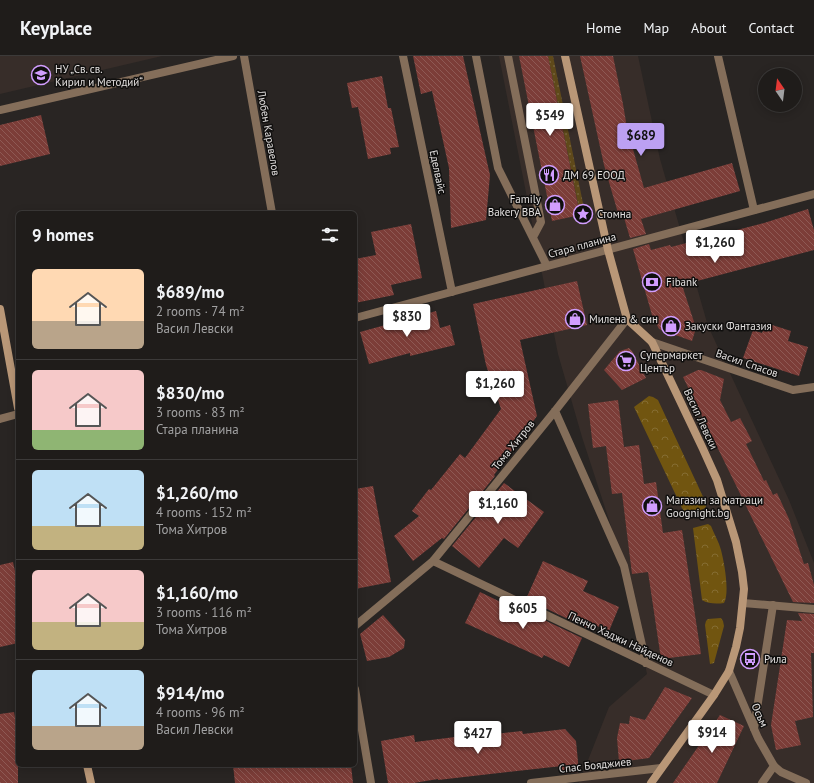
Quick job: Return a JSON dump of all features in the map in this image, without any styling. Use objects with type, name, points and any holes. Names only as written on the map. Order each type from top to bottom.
[{"type":"street","points":[[0,110],[233,56]]},
{"type":"street","name":"Любен Каравелов","points":[[244,56],[272,211]]},
{"type":"street","name":"Еделвайс","points":[[403,56],[452,292]]},
{"type":"street","points":[[476,56],[498,168],[547,266]]},
{"type":"street","points":[[508,56],[541,222],[533,237]]},
{"type":"street","points":[[565,56],[608,250],[627,319]]},
{"type":"street","points":[[718,56],[754,210]]},
{"type":"street","name":"Стара планина","points":[[357,317],[814,194]]},
{"type":"street","points":[[0,309],[16,397]]},
{"type":"street","name":"Васил Левски","points":[[627,319],[652,342],[717,480],[736,542],[744,589],[736,647],[728,671],[714,695],[651,783]]},
{"type":"street","name":"Тома Хитров","points":[[357,624],[433,561],[555,411],[627,319]]},
{"type":"street","name":"Васил Спасов","points":[[652,342],[793,390],[814,387]]},
{"type":"street","points":[[555,411],[624,566],[646,663]]},
{"type":"street","points":[[0,419],[16,415]]},
{"type":"street","name":"Пенчо Хаджи Найденов","points":[[433,561],[714,695]]},
{"type":"street","points":[[743,603],[814,609]]},
{"type":"street","points":[[754,728],[773,605]]},
{"type":"street","name":"Осъм","points":[[728,671],[754,728],[774,766]]},
{"type":"street","points":[[357,701],[371,783]]},
{"type":"street","points":[[762,783],[774,766],[781,772],[806,783]]},
{"type":"street","points":[[87,767],[91,783]]},
{"type":"street","name":"Спас Бояджиев","points":[[531,783],[661,768]]},
{"type":"shaded area","name":"НУ „Св. св. Кирил и Методий“","points":[[0,56],[162,56],[0,94]]},
{"type":"shaded area","points":[[499,56],[638,56],[660,159],[708,326],[789,500],[814,563],[814,783],[579,783],[609,707],[647,674],[624,566],[582,437],[558,354]]},
{"type":"shaded area","points":[[548,56],[553,56],[587,223],[582,224]]},
{"type":"green space","points":[[649,396],[658,400],[705,501],[706,507],[704,509],[693,513],[685,513],[682,508],[634,407]]},
{"type":"green space","points":[[708,524],[711,526],[719,544],[726,577],[726,598],[724,603],[718,604],[702,600],[693,528]]},
{"type":"green space","points":[[721,618],[724,626],[714,663],[710,664],[705,625],[708,619]]},
{"type":"building","points":[[413,56],[463,56],[490,175],[486,220],[451,228],[449,168],[432,91],[421,94]]},
{"type":"building","points":[[519,56],[548,56],[580,215],[552,221]]},
{"type":"building","points":[[580,56],[613,56],[627,128],[644,188],[732,163],[740,191],[641,219],[646,234],[630,238],[622,211],[618,213],[604,165]]},
{"type":"building","points":[[382,76],[388,108],[391,108],[399,147],[390,148],[391,154],[368,159],[358,107],[352,108],[347,83]]},
{"type":"building","points":[[41,115],[50,154],[0,166],[0,125]]},
{"type":"building","points":[[808,209],[814,230],[814,250],[682,285],[696,328],[692,341],[659,329],[652,315],[633,249],[649,244],[651,250],[670,245],[671,247],[764,223]]},
{"type":"building","points":[[411,224],[422,278],[391,285],[394,295],[357,303],[357,259],[376,255],[371,232]]},
{"type":"building","points":[[577,281],[587,325],[520,340],[537,416],[494,475],[495,476],[444,539],[442,538],[413,561],[394,536],[419,516],[412,511],[460,454],[465,458],[501,409],[486,365],[473,304]]},
{"type":"building","points":[[436,311],[440,328],[450,325],[455,345],[410,356],[410,353],[369,364],[360,332]]},
{"type":"building","points":[[766,323],[791,331],[788,341],[808,347],[799,376],[743,358],[753,330],[762,333]]},
{"type":"building","points":[[629,348],[646,378],[622,390],[604,370],[620,351]]},
{"type":"building","points":[[698,370],[724,379],[720,400],[731,422],[740,418],[752,441],[746,444],[764,481],[766,480],[773,495],[777,493],[789,519],[804,564],[808,563],[814,585],[814,603],[793,602],[683,377]]},
{"type":"building","points":[[618,400],[624,447],[639,445],[644,484],[656,482],[663,533],[682,530],[701,654],[661,659],[648,572],[632,574],[622,493],[612,494],[606,446],[593,448],[588,404]]},
{"type":"building","points":[[504,483],[544,512],[518,548],[504,538],[479,568],[452,546]]},
{"type":"building","points":[[373,486],[391,582],[357,589],[357,489]]},
{"type":"building","points":[[543,561],[588,581],[583,591],[619,607],[609,631],[590,623],[587,628],[526,599]]},
{"type":"building","points":[[13,562],[16,576],[16,643],[0,647],[0,565]]},
{"type":"building","points":[[480,592],[517,610],[521,611],[521,609],[582,638],[569,667],[544,655],[542,658],[465,623]]},
{"type":"building","points":[[798,613],[814,614],[814,653],[811,653],[813,717],[795,721],[801,745],[776,750],[771,725],[787,620],[802,621]]},
{"type":"building","points":[[383,615],[405,640],[404,648],[389,657],[367,661],[360,634]]},
{"type":"building","points":[[665,687],[692,698],[649,758],[619,762],[617,738],[620,723],[629,724],[630,716],[645,720]]},
{"type":"building","points":[[14,712],[16,722],[16,767],[18,767],[18,783],[0,783],[0,714]]},
{"type":"building","points":[[720,715],[744,726],[717,783],[673,783]]},
{"type":"building","points":[[565,729],[576,741],[579,772],[562,774],[562,766],[438,779],[414,783],[388,783],[381,741],[414,735],[415,742],[487,733],[487,735],[522,731],[523,734]]},
{"type":"building","points":[[233,767],[351,767],[353,783],[235,783]]},
{"type":"place","name":"НУ „Св. св. Кирил и Методий“","points":[[41,75]]},
{"type":"place","name":"ДМ 69 ЕООД","points":[[549,175]]},
{"type":"place","name":"Family Bakery BBA","points":[[555,205]]},
{"type":"place","name":"Стомна","points":[[583,214]]},
{"type":"place","name":"Fibank","points":[[652,282]]},
{"type":"place","name":"Милена & син","points":[[575,319]]},
{"type":"place","name":"Закуски Фантазия","points":[[671,326]]},
{"type":"place","name":"Супермаркет Център","points":[[626,361]]},
{"type":"place","name":"Магазин за матраци Goognight.bg","points":[[652,506]]},
{"type":"place","name":"Рила","points":[[750,659]]}]
